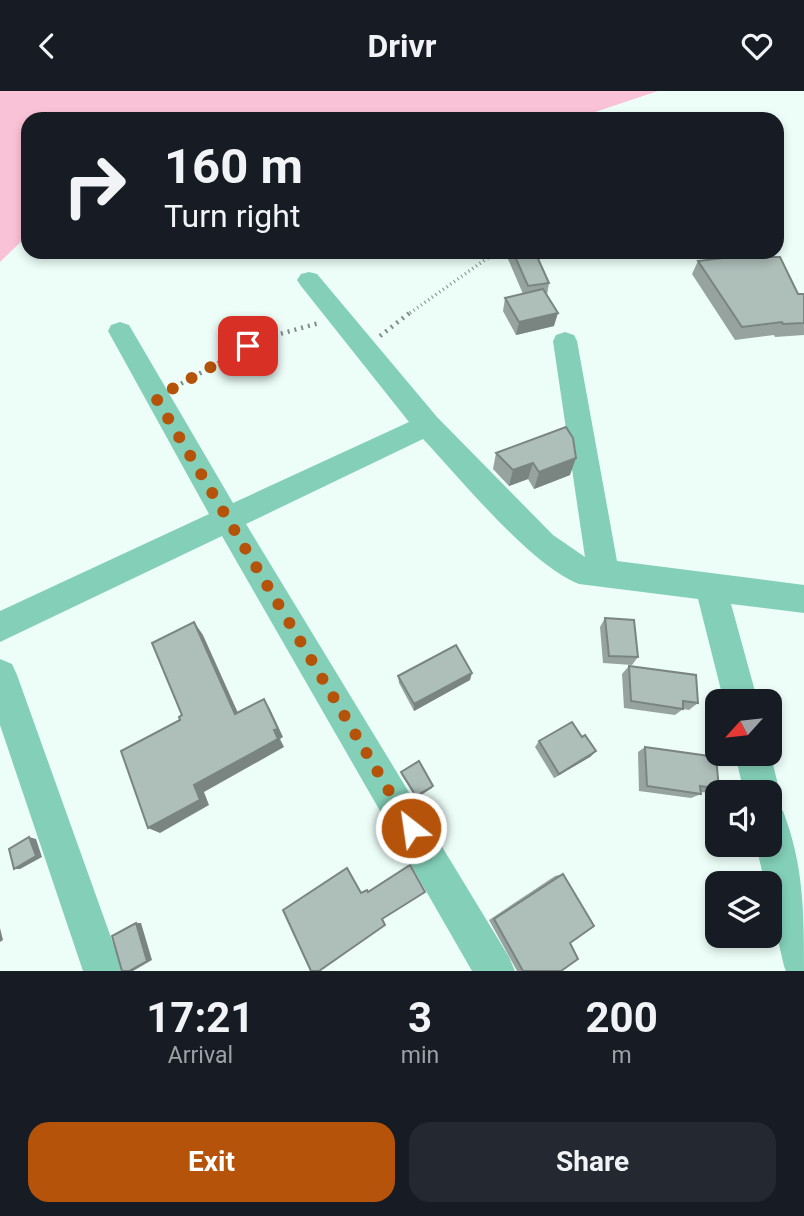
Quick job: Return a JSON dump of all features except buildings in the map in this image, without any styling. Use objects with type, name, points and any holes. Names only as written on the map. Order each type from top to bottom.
[{"type":"street","points":[[309,280],[427,425],[542,544],[579,570],[804,599]]},
{"type":"street","points":[[120,331],[156,398],[495,971]]},
{"type":"street","points":[[565,341],[604,573]]},
{"type":"street","points":[[0,627],[427,425]]},
{"type":"street","points":[[711,588],[738,689]]},
{"type":"street","points":[[0,675],[103,971]]},
{"type":"street","points":[[778,857],[804,966]]},
{"type":"path","points":[[366,349],[413,309],[486,259]]},
{"type":"path","points":[[156,398],[248,346],[294,326],[342,319]]},
{"type":"shaded area","points":[[0,91],[658,91],[595,112],[21,112],[21,242],[0,262]]},
{"type":"route","points":[[248,346],[156,398],[411,828]]}]
